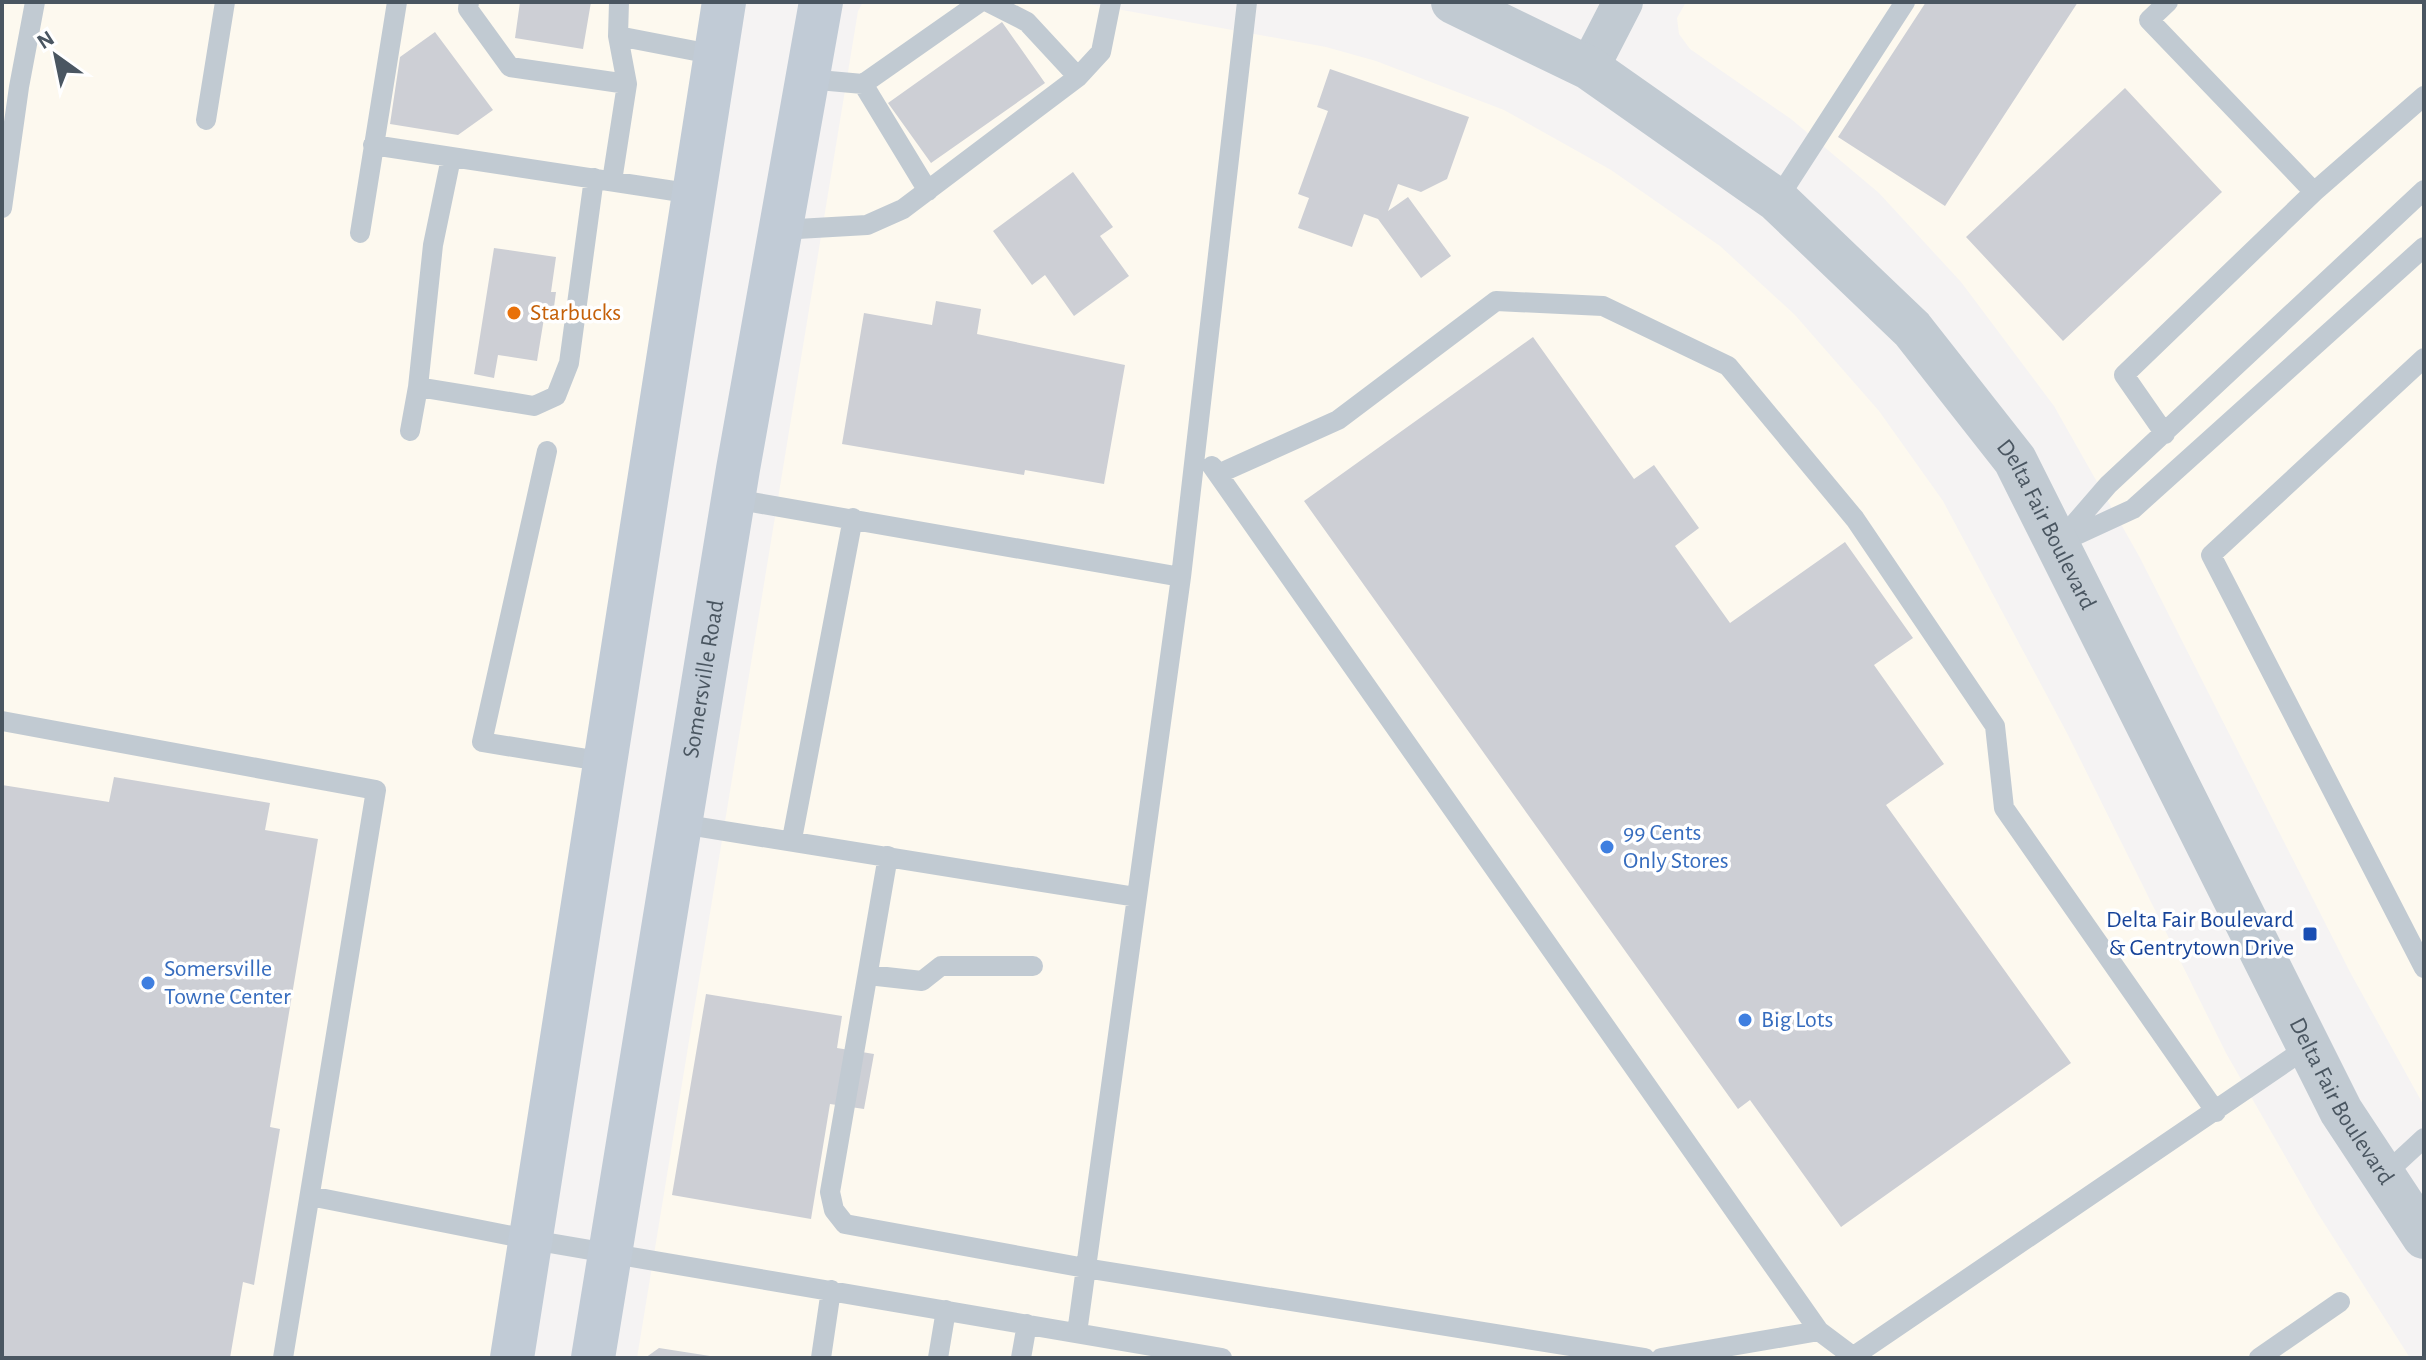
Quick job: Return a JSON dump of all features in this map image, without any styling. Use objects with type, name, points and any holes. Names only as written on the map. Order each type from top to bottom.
[{"type":"main road","points":[[512,1358],[724,2]]},
{"type":"main road","name":"Somersville Road","points":[[593,1358],[734,499],[821,2]]},
{"type":"street","points":[[1589,68],[1623,2]]},
{"type":"street","name":"Delta Fair Boulevard","points":[[1463,4],[1589,68],[1777,200],[1912,329],[2015,460],[2341,1111],[2424,1237]]},
{"type":"lane","points":[[2,208],[10,86],[35,2]]},
{"type":"lane","points":[[206,120],[225,2]]},
{"type":"lane","points":[[360,233],[397,2]]},
{"type":"lane","points":[[469,2],[468,9],[510,67],[627,84]]},
{"type":"lane","points":[[418,387],[534,406],[556,396],[569,363],[603,179],[627,84],[618,36],[619,2]]},
{"type":"lane","points":[[807,79],[863,84],[980,2]]},
{"type":"lane","points":[[988,2],[1027,22],[1078,77]]},
{"type":"lane","points":[[780,230],[867,225],[903,209],[1078,77],[1101,52],[1111,2]]},
{"type":"lane","points":[[1077,1333],[1181,577],[1247,2]]},
{"type":"lane","points":[[1777,200],[1905,2]]},
{"type":"lane","points":[[2168,2],[2149,20],[2314,192]]},
{"type":"lane","points":[[618,36],[716,55]]},
{"type":"lane","points":[[863,84],[928,191]]},
{"type":"lane","points":[[2165,434],[2124,375],[2314,192],[2424,96]]},
{"type":"lane","points":[[373,145],[694,194]]},
{"type":"lane","points":[[410,431],[418,387],[433,245],[451,158]]},
{"type":"lane","points":[[2057,544],[2108,485],[2424,190]]},
{"type":"lane","points":[[2057,544],[2133,509],[2424,247]]},
{"type":"lane","points":[[1218,474],[1338,420],[1496,301],[1603,306],[1728,366],[1855,519],[1995,726],[2004,808],[2216,1112]]},
{"type":"lane","points":[[2424,358],[2211,555],[2424,968]]},
{"type":"lane","points":[[1197,447],[1819,1331],[1854,1357],[2308,1047]]},
{"type":"lane","points":[[547,451],[482,742],[606,762]]},
{"type":"lane","points":[[734,499],[1181,577]]},
{"type":"lane","points":[[792,839],[853,518]]},
{"type":"lane","points":[[2,721],[376,790],[283,1358]]},
{"type":"lane","points":[[681,824],[792,839],[1136,897]]},
{"type":"lane","points":[[888,856],[830,1192],[834,1210],[845,1224],[1085,1268],[1645,1358]]},
{"type":"lane","points":[[868,975],[922,981],[941,966],[1033,966]]},
{"type":"lane","points":[[2384,1175],[2424,1138]]},
{"type":"lane","points":[[310,1196],[532,1240],[1222,1358]]},
{"type":"lane","points":[[821,1358],[831,1290]]},
{"type":"lane","points":[[2259,1358],[2340,1302]]},
{"type":"lane","points":[[938,1358],[946,1310]]},
{"type":"lane","points":[[1021,1358],[1027,1324]]},
{"type":"lane","points":[[1661,1358],[1819,1331]]},
{"type":"shaded area","points":[[2,2],[724,2],[512,1358],[2,1358]]},
{"type":"shaded area","points":[[863,2],[1078,2],[1326,47],[1376,61],[1504,110],[1611,170],[1720,246],[1795,315],[1879,411],[1943,501],[2068,735],[2226,1053],[2317,1212],[2410,1358],[637,1358],[858,11]]},
{"type":"shaded area","points":[[1686,2],[2424,2],[2424,1106],[2350,972],[2139,556],[2054,406],[1961,282],[1879,193],[1791,119],[1690,49],[1679,34],[1677,18]]},
{"type":"building","points":[[520,2],[591,2],[583,49],[515,38]]},
{"type":"building","points":[[1926,2],[2078,2],[1945,206],[1838,137]]},
{"type":"building","points":[[1002,22],[1045,83],[931,163],[888,103]]},
{"type":"building","points":[[435,32],[493,110],[458,135],[390,124],[400,57]]},
{"type":"building","points":[[1330,69],[1469,117],[1447,179],[1421,192],[1398,184],[1388,211],[1408,197],[1451,256],[1421,278],[1378,219],[1364,214],[1352,247],[1298,228],[1309,198],[1298,194],[1328,111],[1317,107]]},
{"type":"building","points":[[2125,88],[2222,192],[2063,341],[1966,237]]},
{"type":"building","points":[[1073,172],[1113,227],[1100,236],[1129,276],[1074,316],[1045,275],[1032,285],[993,231]]},
{"type":"building","name":"Starbucks","points":[[494,248],[556,257],[551,292],[556,292],[553,314],[545,312],[537,361],[498,355],[494,378],[474,374]]},
{"type":"building","points":[[936,301],[981,309],[977,334],[1125,365],[1104,484],[1025,470],[1024,475],[842,444],[864,313],[932,325]]},
{"type":"building","points":[[1533,337],[1634,479],[1654,465],[1699,528],[1675,546],[1730,623],[1845,542],[1913,638],[1874,665],[1944,764],[1886,805],[2071,1063],[1841,1227],[1750,1100],[1738,1109],[1304,501]]},
{"type":"building","name":"Somersville Towne Center","points":[[114,777],[270,803],[265,830],[318,839],[270,1127],[280,1129],[254,1285],[243,1282],[230,1358],[2,1358],[2,785],[109,802]]},
{"type":"building","points":[[706,994],[842,1016],[837,1048],[874,1054],[864,1109],[830,1104],[811,1219],[672,1195]]},
{"type":"building","points":[[659,1348],[710,1356],[710,1358],[645,1358]]},
{"type":"place","name":"Starbucks","points":[[514,313]]},
{"type":"place","name":"99 Cents Only Stores","points":[[1607,847]]},
{"type":"place","name":"Delta Fair Boulevard & Gentrytown Drive","points":[[2310,934]]},
{"type":"place","name":"Somersville Towne Center","points":[[148,983]]},
{"type":"place","name":"Big Lots","points":[[1745,1020]]}]
